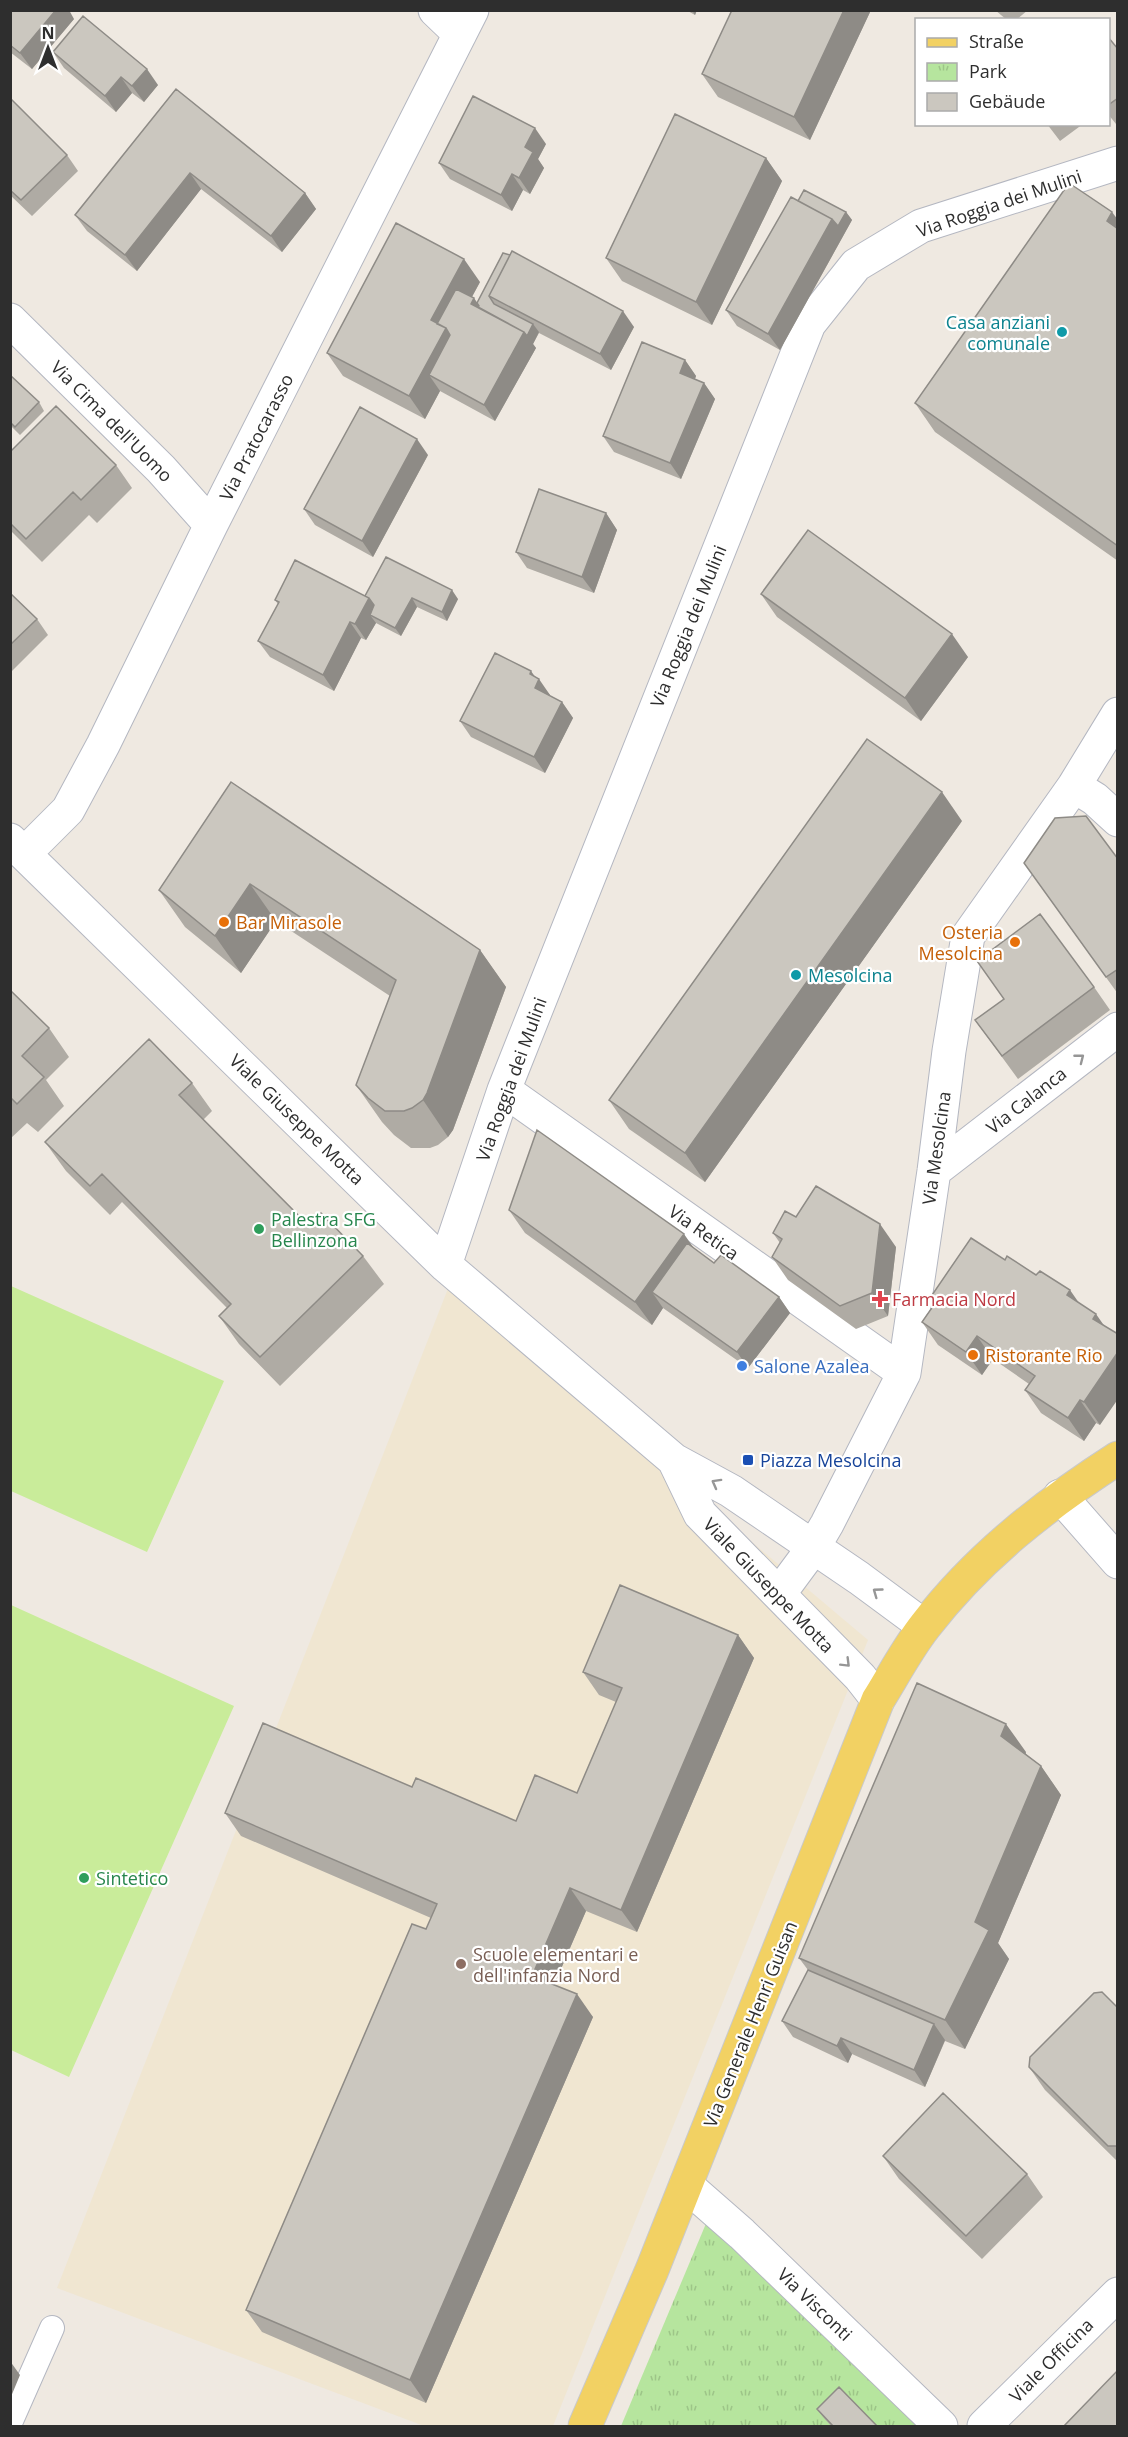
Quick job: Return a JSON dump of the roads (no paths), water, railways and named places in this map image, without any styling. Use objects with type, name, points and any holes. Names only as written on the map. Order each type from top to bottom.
[{"type":"main road","name":"Via Generale Henri Guisan","points":[[585,2427],[686,2185],[878,1700],[924,1626],[1001,1544],[1060,1496],[1118,1458]]},
{"type":"street","points":[[435,10],[466,22]]},
{"type":"street","name":"Via Pratocarasso","points":[[18,846],[68,810],[103,745],[211,525],[466,22]]},
{"type":"street","name":"Via Roggia dei Mulini","points":[[445,1264],[504,1090],[808,324],[856,265],[921,226],[1118,163]]},
{"type":"street","name":"Via Cima dell'Uomo","points":[[10,320],[161,469],[211,525]]},
{"type":"street","name":"Via Mesolcina","points":[[779,1594],[813,1548],[904,1373],[949,1051],[968,936],[1074,786],[1118,714]]},
{"type":"street","points":[[1074,786],[1095,799],[1118,820]]},
{"type":"street","name":"Viale Giuseppe Motta","points":[[18,846],[445,1264],[674,1460],[731,1491],[924,1626]]},
{"type":"street","name":"Via Calanca","points":[[934,1171],[1118,1029]]},
{"type":"street","name":"Via Retica","points":[[504,1090],[904,1373]]},
{"type":"street","name":"Viale Giuseppe Motta","points":[[674,1460],[700,1514],[860,1677],[878,1700]]},
{"type":"street","points":[[1060,1496],[1118,1562]]},
{"type":"street","name":"Via Visconti","points":[[686,2185],[742,2234],[941,2427]]},
{"type":"street","name":"Viale Officina","points":[[984,2427],[1118,2294]]},
{"type":"lane","points":[[10,2423],[52,2328]]},
{"type":"place","name":"Casa anziani comunale","points":[[1062,332]]},
{"type":"place","name":"Bar Mirasole","points":[[224,922]]},
{"type":"place","name":"Osteria Mesolcina","points":[[1015,942]]},
{"type":"place","name":"Mesolcina","points":[[796,975]]},
{"type":"place","name":"Palestra SFG Bellinzona","points":[[259,1229]]},
{"type":"place","name":"Farmacia Nord","points":[[880,1299]]},
{"type":"place","name":"Ristorante Rio","points":[[973,1355]]},
{"type":"place","name":"Salone Azalea","points":[[742,1366]]},
{"type":"place","name":"Piazza Mesolcina","points":[[748,1460]]},
{"type":"place","name":"Sintetico","points":[[84,1878]]},
{"type":"place","name":"Scuole elementari e dell'infanzia Nord","points":[[461,1964]]}]
